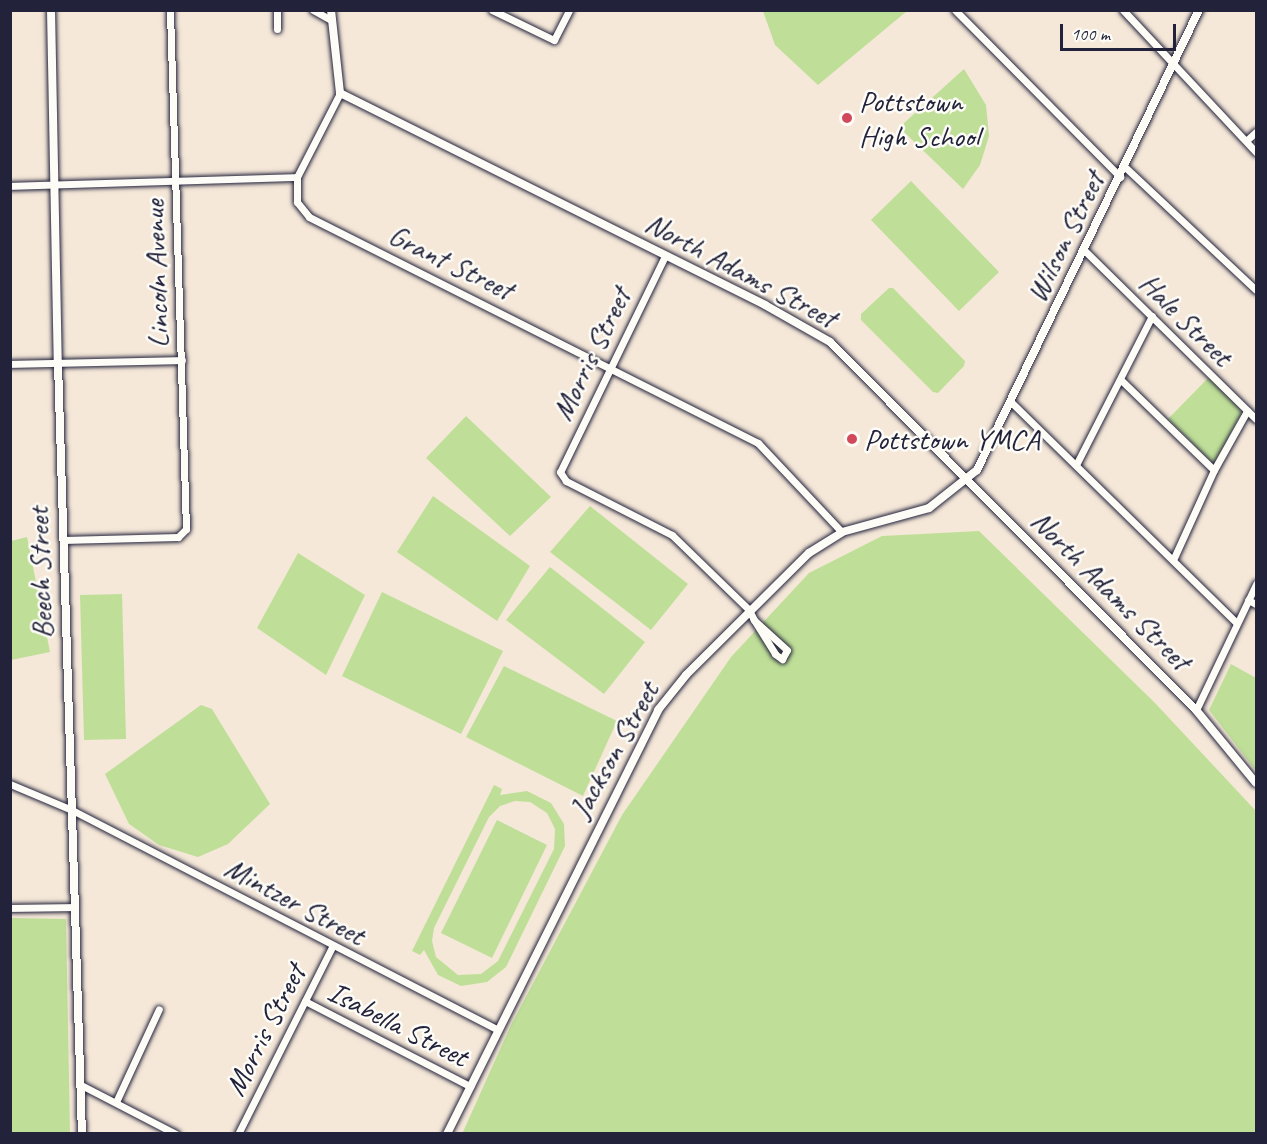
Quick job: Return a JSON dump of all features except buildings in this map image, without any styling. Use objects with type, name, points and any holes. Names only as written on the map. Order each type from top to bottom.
[{"type":"street","name":"Beech Street","points":[[51,10],[53,184],[82,1134]]},
{"type":"street","name":"Lincoln Avenue","points":[[63,540],[183,535],[187,523],[170,10]]},
{"type":"street","points":[[277,10],[278,29]]},
{"type":"street","points":[[10,186],[297,177],[340,93],[331,15],[313,10]]},
{"type":"street","points":[[492,10],[554,39],[569,10]]},
{"type":"street","points":[[955,10],[1120,177]]},
{"type":"street","points":[[1123,10],[1257,152]]},
{"type":"street","name":"Wilson Street","points":[[968,480],[977,470],[1012,403],[1199,10]]},
{"type":"street","name":"North Adams Street","points":[[340,93],[665,256],[830,342],[1196,710],[1257,783]]},
{"type":"street","points":[[1247,140],[1257,132]]},
{"type":"street","points":[[1125,167],[1257,290]]},
{"type":"street","name":"Grant Street","points":[[297,177],[297,202],[309,217],[609,365],[758,443],[842,532]]},
{"type":"street","name":"Hale Street","points":[[1084,250],[1257,419]]},
{"type":"street","name":"Morris Street","points":[[665,256],[609,365],[560,472],[566,481],[672,535],[749,610]]},
{"type":"street","points":[[1077,463],[1152,315]]},
{"type":"street","points":[[10,364],[182,360]]},
{"type":"street","points":[[1121,380],[1214,470]]},
{"type":"street","points":[[1012,403],[1077,463],[1236,622]]},
{"type":"street","points":[[1173,560],[1214,470],[1247,411]]},
{"type":"street","name":"Jackson Street","points":[[447,1134],[658,710],[749,610],[809,553],[842,532],[923,511],[968,480]]},
{"type":"street","points":[[1196,710],[1236,622],[1257,584]]},
{"type":"street","points":[[1248,600],[1257,604]]},
{"type":"street","points":[[749,610],[754,620],[776,654],[782,659],[787,650],[754,620]]},
{"type":"street","name":"Mintzer Street","points":[[10,784],[72,810],[332,947],[498,1030]]},
{"type":"street","points":[[10,908],[75,907]]},
{"type":"street","name":"Morris Street","points":[[238,1134],[332,947]]},
{"type":"street","name":"Isabella Street","points":[[305,1001],[470,1086]]},
{"type":"street","points":[[116,1102],[159,1009]]},
{"type":"street","points":[[81,1085],[176,1134]]},
{"type":"green space","points":[[763,10],[907,11],[818,85],[775,45]]},
{"type":"green space","points":[[964,69],[986,105],[989,136],[980,165],[963,189],[904,132],[904,123]]},
{"type":"green space","points":[[911,181],[999,272],[959,311],[871,220]]},
{"type":"green space","points":[[889,288],[893,288],[965,361],[964,366],[938,393],[933,392],[861,320],[861,314]]},
{"type":"green space","points":[[1209,377],[1239,407],[1241,414],[1214,464],[1168,419]]},
{"type":"green space","points":[[466,416],[551,497],[510,536],[426,458]]},
{"type":"green space","points":[[433,496],[530,566],[497,621],[397,552]]},
{"type":"green space","points":[[590,506],[688,584],[651,630],[550,552]]},
{"type":"green space","points":[[979,531],[1155,703],[1256,811],[1256,1133],[462,1134],[511,1025],[622,815],[731,657],[809,573],[882,536]]},
{"type":"green space","points":[[27,537],[50,652],[11,660],[11,541]]},
{"type":"green space","points":[[298,553],[365,595],[326,675],[257,628]]},
{"type":"green space","points":[[550,567],[645,642],[604,694],[506,620]]},
{"type":"green space","points":[[382,592],[503,651],[461,734],[342,676]]},
{"type":"green space","points":[[122,594],[126,739],[84,740],[80,595]]},
{"type":"green space","points":[[1231,664],[1256,678],[1256,771],[1209,710]]},
{"type":"green space","points":[[504,666],[617,721],[583,796],[466,737]]},
{"type":"green space","points":[[201,705],[212,709],[270,804],[228,844],[198,857],[159,845],[129,824],[105,774]]},
{"type":"green space","points":[[494,785],[502,789],[500,795],[527,791],[551,803],[564,824],[565,846],[506,967],[487,982],[461,986],[438,975],[424,950],[420,955],[412,951]],"holes":[[[515,801],[530,802],[547,813],[555,829],[554,849],[498,961],[481,974],[458,975],[436,957],[432,941],[434,928],[489,817],[500,806]]]},
{"type":"green space","points":[[497,820],[547,845],[492,958],[441,933]]},
{"type":"green space","points":[[11,918],[66,919],[70,1133],[11,1133]]},
{"type":"place","name":"Pottstown High School","points":[[847,118]]},
{"type":"place","name":"Pottstown YMCA","points":[[852,439]]}]
